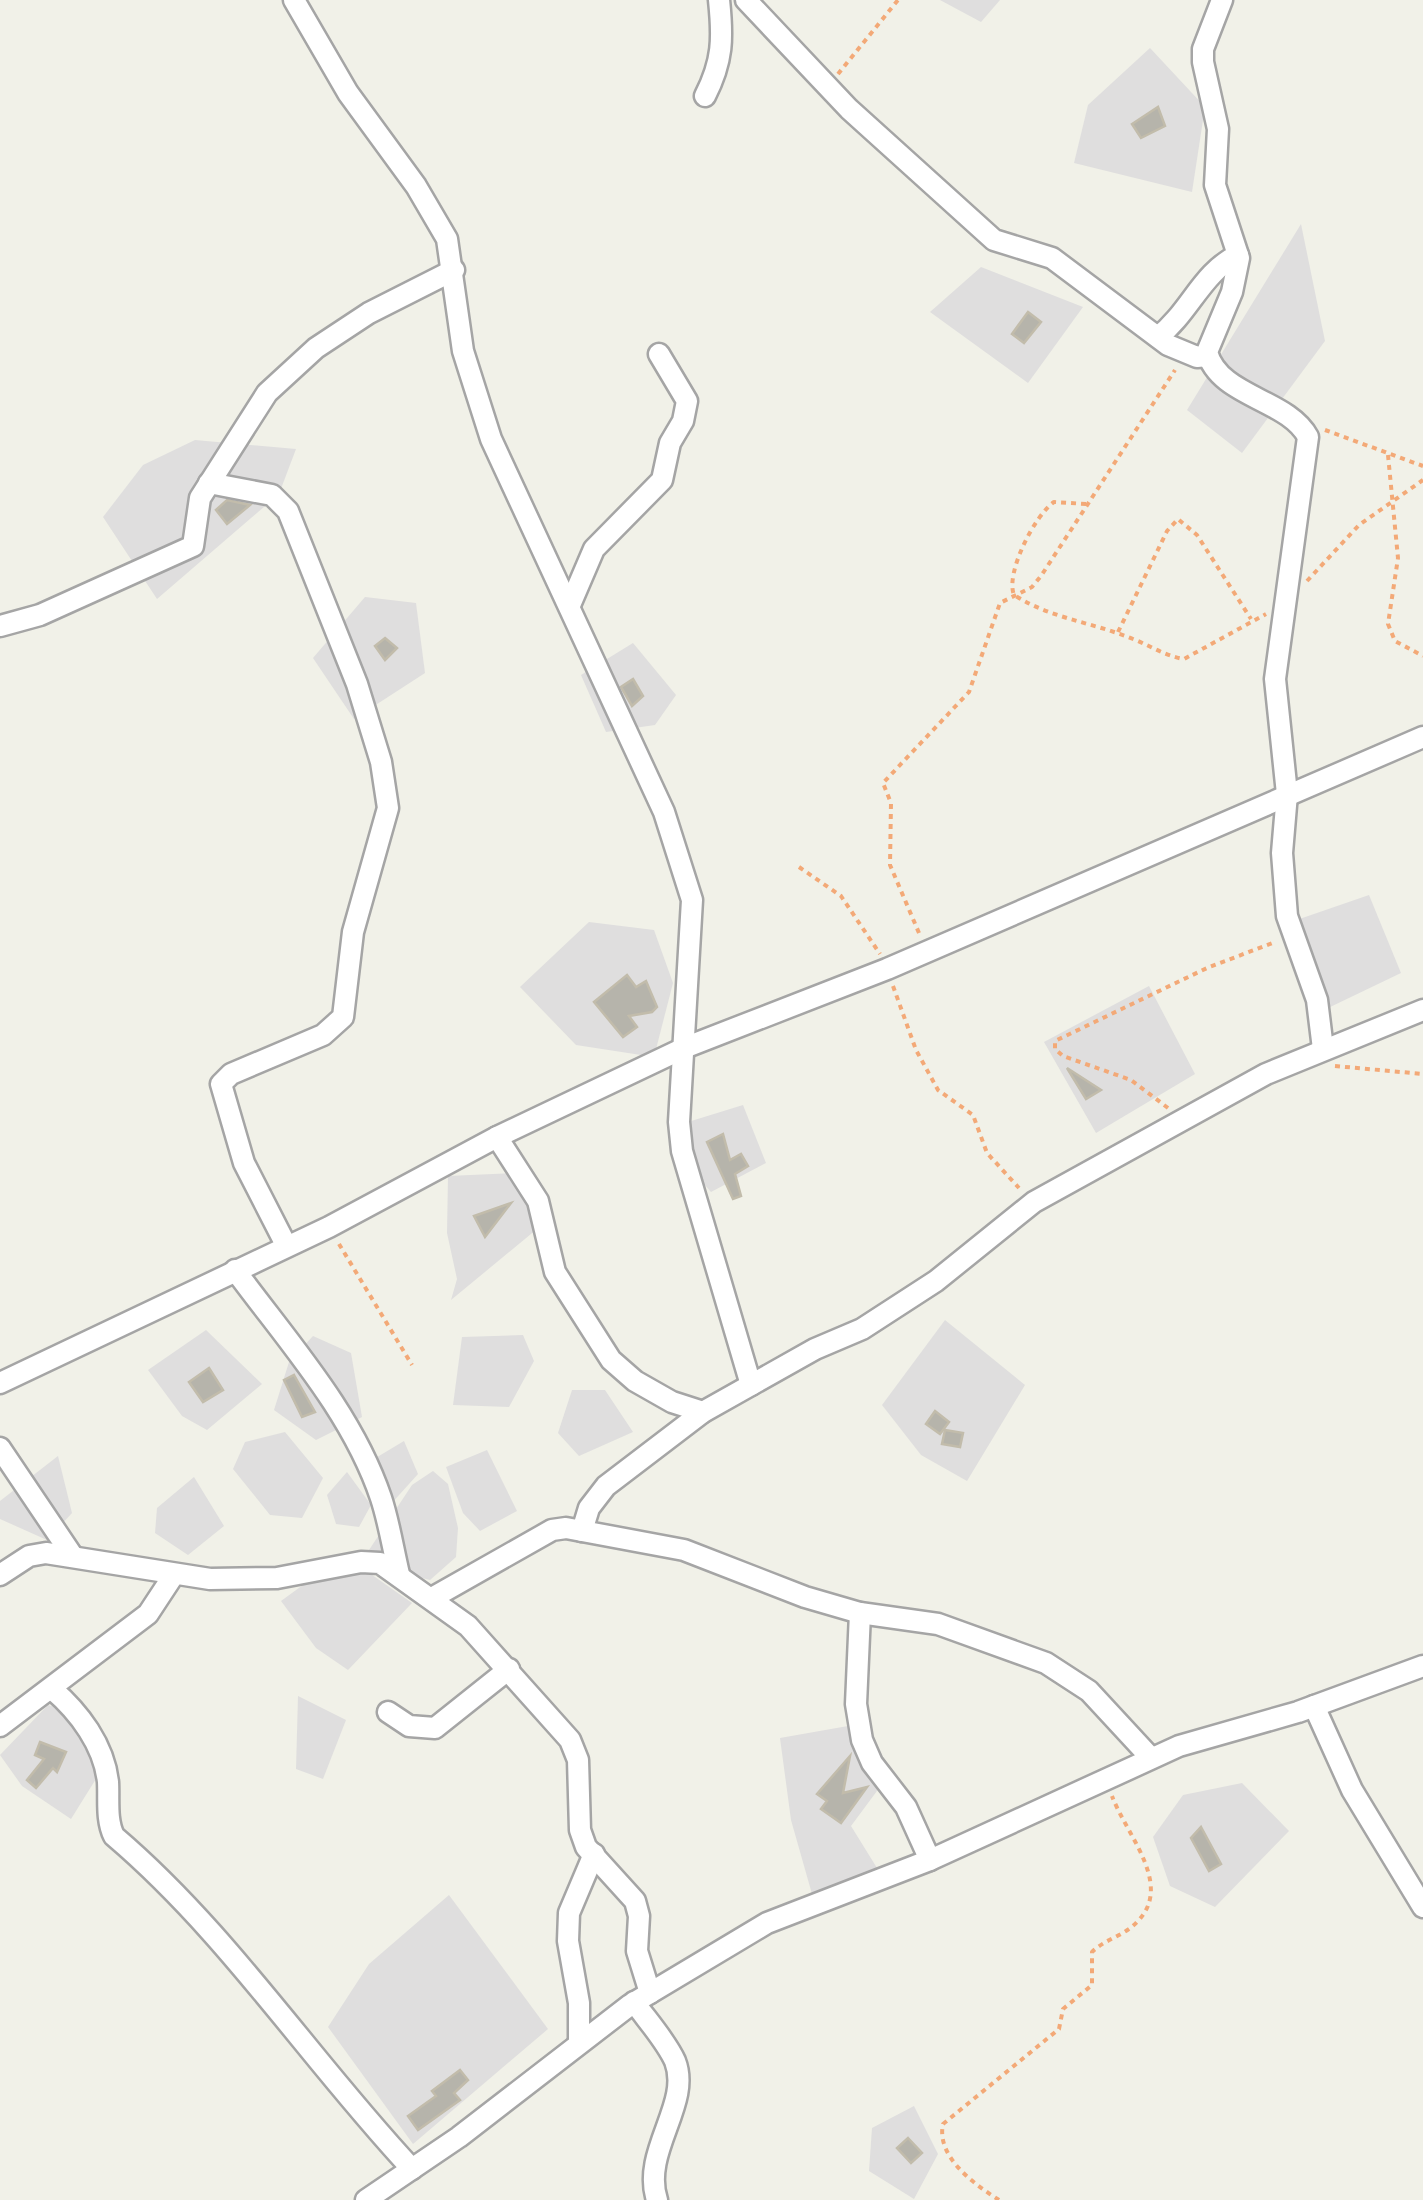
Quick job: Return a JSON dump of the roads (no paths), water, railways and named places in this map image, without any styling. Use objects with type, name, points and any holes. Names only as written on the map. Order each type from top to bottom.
[{"type":"street","points":[[294,0],[380,142],[430,208],[447,238],[463,351],[491,439],[664,812],[692,888],[682,1151],[752,1385]]},
{"type":"street","points":[[705,96],[720,66],[724,46],[719,0]]},
{"type":"street","points":[[1208,356],[1232,292],[1238,255],[1215,184],[1218,129],[1203,62],[1203,49],[1222,0]]},
{"type":"street","points":[[749,1],[827,88],[994,240],[1068,268],[1158,337],[1184,353],[1208,356],[1224,377],[1294,422],[1308,437],[1275,678],[1287,794],[1284,887],[1294,935],[1317,1000],[1326,1057]]},
{"type":"street","points":[[1158,337],[1178,319],[1216,266],[1238,255]]},
{"type":"street","points":[[0,626],[40,615],[193,546],[200,498],[266,393],[316,348],[369,313],[454,270]]},
{"type":"street","points":[[570,605],[594,548],[664,477],[670,443],[684,421],[688,401],[659,354]]},
{"type":"street","points":[[209,483],[272,496],[288,511],[356,684],[381,762],[388,808],[352,932],[343,1017],[323,1035],[231,1074],[222,1084],[244,1163],[286,1245]]},
{"type":"street","points":[[0,1383],[329,1227],[497,1137],[684,1048],[887,969],[1423,737]]},
{"type":"street","points":[[582,1530],[589,1508],[606,1486],[702,1412],[862,1329],[907,1300],[1034,1202],[1182,1121],[1423,1010]]},
{"type":"street","points":[[497,1137],[538,1201],[555,1272],[611,1360],[660,1395],[702,1412]]},
{"type":"street","points":[[234,1270],[334,1404],[360,1448],[382,1500],[399,1574]]},
{"type":"street","points":[[0,1448],[72,1554]]},
{"type":"street","points":[[432,1598],[552,1530],[582,1530],[684,1550],[804,1597],[860,1613],[938,1624],[1046,1663],[1089,1691],[1151,1758]]},
{"type":"street","points":[[0,1575],[29,1556],[72,1554],[173,1576],[277,1578],[361,1562],[380,1563],[432,1598],[509,1669],[570,1740],[578,1760],[580,1830],[594,1854],[635,1902],[640,1916],[637,1951],[642,1997],[675,2062],[678,2082],[650,2180],[657,2200]]},
{"type":"street","points":[[0,1726],[52,1689],[66,1672],[148,1614],[173,1576]]},
{"type":"street","points":[[860,1613],[856,1704],[862,1740],[872,1763],[906,1807],[930,1860]]},
{"type":"street","points":[[366,2200],[642,1997],[768,1923],[930,1860],[1151,1758],[1423,1666]]},
{"type":"street","points":[[388,1712],[409,1726],[435,1728],[509,1669]]},
{"type":"street","points":[[52,1689],[73,1708],[92,1734],[107,1776],[114,1836],[160,1877],[288,2018],[368,2122],[412,2169]]},
{"type":"street","points":[[1314,1706],[1352,1790],[1423,1906]]},
{"type":"street","points":[[579,2042],[579,2003],[568,1942],[570,1913],[594,1854]]}]
